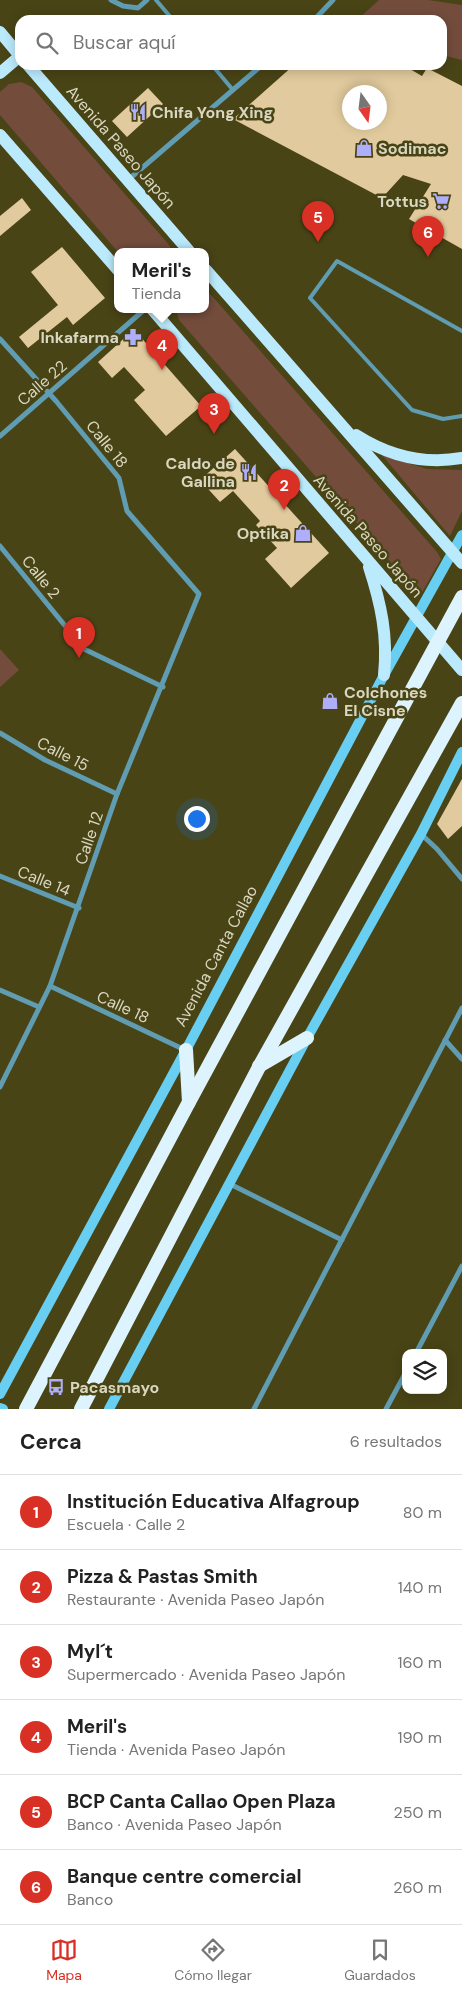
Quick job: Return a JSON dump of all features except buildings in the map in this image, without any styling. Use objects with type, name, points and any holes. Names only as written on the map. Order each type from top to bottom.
[{"type":"highway","points":[[26,1409],[189,1102],[462,597]]},
{"type":"highway","points":[[81,1409],[258,1067],[462,703]]},
{"type":"highway","points":[[258,1067],[307,1038]]},
{"type":"highway","points":[[186,1050],[189,1102]]},
{"type":"main road","points":[[0,32],[15,50]]},
{"type":"main road","points":[[0,73],[15,60]]},
{"type":"main road","name":"Avenida Paseo Japón","points":[[32,70],[187,248]]},
{"type":"main road","points":[[0,135],[114,265]]},
{"type":"main road","points":[[209,273],[462,563]]},
{"type":"main road","name":"Avenida Paseo Japón","points":[[155,313],[462,670]]},
{"type":"main road","points":[[342,425],[390,454],[418,460],[445,461],[462,458]]},
{"type":"main road","name":"Avenida Canta Callao","points":[[0,1394],[186,1050],[384,675],[462,535]]},
{"type":"main road","points":[[367,560],[384,619],[386,655],[384,675]]},
{"type":"main road","points":[[109,1409],[228,1183],[421,834],[462,752]]},
{"type":"main road","points":[[448,778],[462,770]]},
{"type":"street","points":[[111,0],[123,6],[138,8],[147,0]]},
{"type":"street","points":[[319,15],[333,0]]},
{"type":"street","points":[[128,180],[256,70]]},
{"type":"street","name":"Calle 22","points":[[0,436],[140,313]]},
{"type":"street","name":"Calle 18","points":[[0,339],[119,478],[127,511],[200,594]]},
{"type":"street","name":"Calle 2","points":[[0,546],[84,648],[163,687]]},
{"type":"street","name":"Calle 12","points":[[0,1087],[50,986],[117,794],[200,594]]},
{"type":"street","name":"Calle 15","points":[[0,733],[45,760],[117,794]]},
{"type":"street","points":[[421,834],[437,849],[462,879]]},
{"type":"street","name":"Calle 14","points":[[0,876],[78,908]]},
{"type":"street","name":"Calle 18","points":[[50,986],[186,1050]]},
{"type":"street","points":[[0,990],[40,1008]]},
{"type":"street","points":[[254,1409],[462,1008]]},
{"type":"street","points":[[445,1040],[462,1060]]},
{"type":"street","points":[[228,1183],[342,1240]]},
{"type":"street","points":[[418,1349],[462,1266]]},
{"type":"street","points":[[386,1409],[402,1379]]},
{"type":"lane","points":[[156,0],[169,15]]},
{"type":"lane","points":[[216,70],[233,90]]},
{"type":"lane","points":[[462,331],[337,261],[310,298],[412,410],[443,419],[462,416]]},
{"type":"shaded area","points":[[379,0],[428,0],[462,5],[462,60],[447,56],[447,15],[362,15]]},
{"type":"shaded area","points":[[21,82],[32,87],[170,248],[115,248],[0,115],[0,92],[9,84]]},
{"type":"shaded area","points":[[209,294],[212,296],[437,552],[441,559],[420,596],[179,320],[177,313],[209,313]]},
{"type":"shaded area","points":[[382,455],[427,469],[462,470],[462,511],[450,536]]},
{"type":"shaded area","points":[[0,649],[19,670],[0,687]]},
{"type":"place","name":"Chifa Yong Xing","points":[[138,112]]},
{"type":"place","name":"Sodimac","points":[[364,148]]},
{"type":"place","name":"Tottus","points":[[441,201]]},
{"type":"place","name":"BCP Canta Callao Open Plaza","points":[[318,242]]},
{"type":"place","name":"Banque centre comercial","points":[[428,257]]},
{"type":"place","name":"Inkafarma","points":[[133,337]]},
{"type":"place","name":"Meril's","points":[[162,370]]},
{"type":"place","name":"Myl´t","points":[[214,434]]},
{"type":"place","name":"Caldo de Gallina","points":[[249,472]]},
{"type":"place","name":"Pizza & Pastas Smith","points":[[284,510]]},
{"type":"place","name":"Optika","points":[[303,533]]},
{"type":"place","name":"Institución Educativa Alfagroup","points":[[79,658]]},
{"type":"place","name":"Colchones El Cisne","points":[[330,701]]},
{"type":"place","name":"Pacasmayo","points":[[56,1387]]}]
